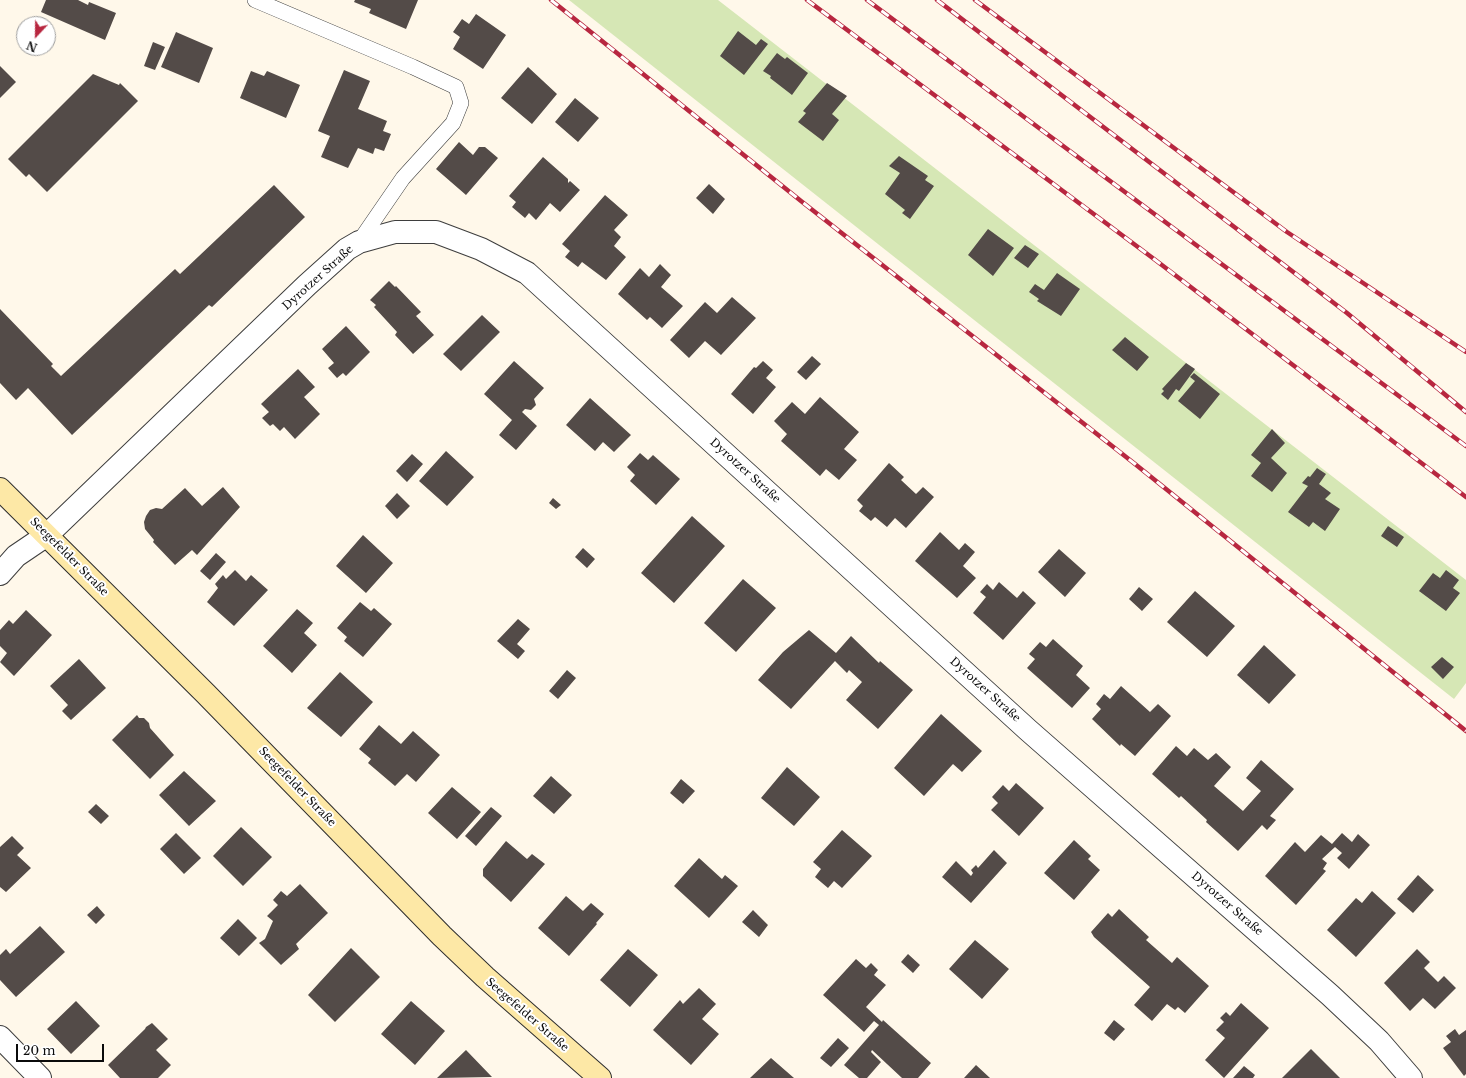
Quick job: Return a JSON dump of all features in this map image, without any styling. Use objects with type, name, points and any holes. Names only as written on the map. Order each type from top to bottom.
[{"type":"street","name":"Dyrotzer Straße","points":[[0,574],[16,556],[47,535],[307,285],[347,249],[359,242],[395,232],[436,232],[481,249],[527,273],[1028,730],[1330,995],[1379,1041],[1411,1078]]},
{"type":"street","name":"Seegefelder Straße","points":[[0,489],[206,694],[442,936],[485,977],[600,1078]]},
{"type":"street","points":[[0,1037],[40,1078]]},
{"type":"lane","points":[[255,0],[406,64],[456,87],[461,103],[453,123],[403,178],[359,242]]},
{"type":"green space","points":[[569,0],[718,0],[1466,580],[1466,683],[1454,699]]},
{"type":"building","points":[[46,0],[78,0],[88,5],[89,2],[116,13],[105,40],[56,19],[56,16],[50,16],[41,12]]},
{"type":"building","points":[[355,0],[418,0],[406,29],[369,13],[371,9],[354,2]]},
{"type":"building","points":[[476,14],[506,35],[483,69],[453,49],[460,37],[453,32],[462,19],[469,24]]},
{"type":"building","points":[[738,31],[756,45],[761,39],[768,44],[744,75],[720,56]]},
{"type":"building","points":[[176,32],[213,48],[199,83],[161,67]]},
{"type":"building","points":[[153,42],[165,47],[155,70],[144,66]]},
{"type":"building","points":[[777,53],[785,59],[787,57],[808,73],[792,95],[770,78],[771,76],[763,71]]},
{"type":"building","points":[[0,66],[16,82],[0,98]]},
{"type":"building","points":[[528,67],[557,94],[532,124],[501,98]]},
{"type":"building","points":[[344,70],[370,81],[358,109],[387,121],[383,131],[391,134],[384,151],[375,148],[373,154],[358,148],[348,168],[321,157],[330,136],[318,131]]},
{"type":"building","points":[[251,71],[264,76],[267,71],[300,85],[286,118],[240,98]]},
{"type":"building","points":[[93,74],[119,85],[120,83],[138,101],[47,192],[29,174],[26,177],[8,159]]},
{"type":"building","points":[[827,83],[847,96],[832,114],[839,120],[823,141],[798,122],[806,113],[803,111]]},
{"type":"building","points":[[575,98],[599,118],[578,142],[555,122]]},
{"type":"building","points":[[459,142],[473,155],[479,147],[485,147],[498,158],[466,195],[436,169]]},
{"type":"building","points":[[899,156],[928,176],[925,180],[934,186],[910,219],[902,213],[905,210],[885,194],[900,173],[889,166]]},
{"type":"building","points":[[543,157],[568,179],[568,183],[570,181],[580,190],[560,212],[550,203],[536,220],[529,213],[525,218],[512,207],[516,202],[509,196]]},
{"type":"building","points":[[709,184],[725,199],[713,214],[696,198]]},
{"type":"building","points":[[274,185],[305,217],[212,307],[209,305],[72,435],[28,388],[16,400],[0,383],[0,309],[53,364],[51,366],[61,376],[175,269],[180,274]]},
{"type":"building","points":[[605,195],[628,215],[614,230],[621,237],[614,246],[626,257],[606,280],[582,262],[578,267],[565,257],[570,251],[562,244]]},
{"type":"building","points":[[988,229],[1014,248],[993,276],[968,255]]},
{"type":"building","points":[[1025,245],[1039,254],[1028,268],[1014,258]]},
{"type":"building","points":[[660,264],[671,275],[661,287],[683,306],[662,328],[650,317],[647,320],[618,294],[640,268],[649,277]]},
{"type":"building","points":[[1057,273],[1080,289],[1061,316],[1037,301],[1039,299],[1029,292],[1035,284],[1044,290]]},
{"type":"building","points":[[389,281],[395,287],[396,286],[421,312],[416,316],[434,335],[413,354],[395,335],[397,332],[374,307],[376,305],[370,300]]},
{"type":"building","points":[[732,297],[756,318],[721,355],[705,341],[689,358],[670,340],[705,302],[717,313]]},
{"type":"building","points":[[482,315],[500,332],[461,371],[443,354]]},
{"type":"building","points":[[346,326],[370,352],[346,376],[343,373],[337,378],[328,368],[334,363],[322,349]]},
{"type":"building","points":[[1125,337],[1149,357],[1137,371],[1112,350]]},
{"type":"building","points":[[812,356],[821,364],[806,380],[797,372]]},
{"type":"building","points":[[514,361],[544,388],[534,399],[536,405],[531,410],[525,409],[522,412],[537,426],[516,450],[499,435],[512,420],[484,394]]},
{"type":"building","points":[[763,361],[773,370],[766,378],[776,387],[753,414],[731,394],[754,367],[756,368]]},
{"type":"building","points":[[1186,363],[1195,369],[1179,391],[1176,389],[1168,400],[1161,394],[1164,391],[1162,389]]},
{"type":"building","points":[[298,369],[315,387],[304,397],[320,414],[295,439],[284,427],[280,431],[273,424],[270,426],[262,418],[269,412],[261,404]]},
{"type":"building","points":[[1194,373],[1220,394],[1200,419],[1178,401],[1195,381],[1190,377]]},
{"type":"building","points":[[820,397],[859,432],[844,449],[857,460],[839,480],[826,469],[820,476],[781,441],[787,434],[774,421],[792,402],[805,414]]},
{"type":"building","points":[[590,398],[631,435],[614,452],[603,442],[595,451],[566,425]]},
{"type":"building","points":[[1272,429],[1285,443],[1271,458],[1287,473],[1272,492],[1251,476],[1261,463],[1251,455]]},
{"type":"building","points":[[446,451],[474,477],[447,506],[419,481]]},
{"type":"building","points":[[640,453],[648,460],[653,455],[680,479],[656,505],[630,481],[635,475],[627,467]]},
{"type":"building","points":[[412,454],[423,464],[407,482],[396,471]]},
{"type":"building","points":[[889,463],[904,477],[901,480],[916,494],[923,487],[934,497],[906,528],[895,518],[887,527],[875,517],[871,521],[859,511],[863,506],[857,500]]},
{"type":"building","points":[[1317,468],[1326,474],[1319,484],[1331,493],[1325,499],[1340,509],[1325,531],[1313,522],[1309,527],[1288,512],[1308,486],[1302,483],[1308,476],[1310,477]]},
{"type":"building","points":[[223,487],[240,507],[197,555],[192,550],[175,565],[153,542],[154,540],[145,529],[144,522],[146,516],[150,510],[156,508],[162,509],[185,488],[202,506]]},
{"type":"building","points":[[397,493],[410,506],[397,519],[385,506]]},
{"type":"building","points":[[553,498],[561,505],[556,509],[549,503]]},
{"type":"building","points":[[692,516],[725,546],[674,603],[641,573]]},
{"type":"building","points":[[1388,526],[1404,537],[1397,547],[1381,536]]},
{"type":"building","points":[[940,532],[959,550],[965,543],[975,552],[963,566],[976,578],[957,598],[915,561]]},
{"type":"building","points":[[363,535],[393,563],[366,593],[336,566]]},
{"type":"building","points":[[583,548],[595,559],[587,568],[575,557]]},
{"type":"building","points":[[1059,549],[1086,573],[1065,597],[1038,572]]},
{"type":"building","points":[[216,553],[226,562],[210,580],[200,571]]},
{"type":"building","points":[[235,570],[246,581],[251,575],[268,590],[234,626],[207,602],[218,588],[215,584],[223,575],[226,579]]},
{"type":"building","points":[[1446,570],[1459,580],[1453,588],[1460,593],[1446,611],[1419,591],[1433,573],[1440,578]]},
{"type":"building","points":[[743,579],[776,608],[736,652],[704,623]]},
{"type":"building","points":[[999,582],[1017,598],[1023,591],[1036,603],[1003,640],[973,613],[986,597],[980,592],[987,584],[993,590]]},
{"type":"building","points":[[1139,587],[1153,599],[1142,611],[1129,599]]},
{"type":"building","points":[[1195,591],[1235,626],[1207,657],[1167,622]]},
{"type":"building","points":[[360,602],[371,611],[374,608],[392,624],[363,657],[344,641],[347,637],[337,628]]},
{"type":"building","points":[[297,609],[313,623],[304,633],[317,645],[292,673],[263,646]]},
{"type":"building","points":[[26,610],[52,635],[14,676],[0,662],[7,653],[0,646],[0,630],[9,620],[13,624]]},
{"type":"building","points":[[518,619],[530,629],[517,644],[525,651],[518,659],[497,641]]},
{"type":"building","points":[[809,630],[836,653],[851,636],[879,663],[880,661],[913,690],[878,729],[846,700],[862,682],[849,670],[847,673],[835,661],[791,709],[758,680],[783,652]]},
{"type":"building","points":[[1053,639],[1083,666],[1076,675],[1090,688],[1072,708],[1027,668],[1035,659],[1029,654],[1040,642],[1046,647]]},
{"type":"building","points":[[1264,645],[1296,675],[1269,704],[1237,675]]},
{"type":"building","points":[[1442,657],[1454,667],[1443,679],[1431,667]]},
{"type":"building","points":[[79,659],[106,688],[71,720],[62,711],[68,705],[50,686]]},
{"type":"building","points":[[567,670],[576,678],[558,699],[549,691]]},
{"type":"building","points":[[340,672],[373,702],[341,737],[307,708]]},
{"type":"building","points":[[1121,686],[1150,712],[1158,704],[1171,716],[1135,756],[1121,744],[1120,746],[1092,719],[1101,709],[1096,704],[1104,694],[1110,699]]},
{"type":"building","points":[[941,714],[982,751],[962,772],[953,764],[924,796],[894,768]]},
{"type":"building","points":[[137,715],[139,718],[144,718],[149,723],[150,728],[174,755],[150,779],[112,740]]},
{"type":"building","points":[[379,725],[401,744],[413,731],[440,755],[416,782],[407,774],[395,786],[368,763],[371,759],[359,749]]},
{"type":"building","points":[[1176,746],[1187,756],[1194,748],[1208,760],[1216,753],[1231,767],[1214,786],[1243,811],[1261,791],[1246,778],[1261,760],[1294,789],[1270,816],[1276,820],[1267,830],[1262,825],[1238,851],[1206,822],[1207,820],[1181,796],[1179,798],[1152,774]]},
{"type":"building","points":[[787,767],[820,797],[794,826],[761,798]]},
{"type":"building","points":[[184,771],[216,801],[189,826],[159,795]]},
{"type":"building","points":[[551,776],[572,795],[554,814],[533,796]]},
{"type":"building","points":[[681,779],[695,791],[683,804],[670,793]]},
{"type":"building","points":[[1016,783],[1044,808],[1019,836],[991,810],[998,803],[992,797],[1003,785],[1009,791]]},
{"type":"building","points":[[452,787],[481,812],[457,839],[428,813]]},
{"type":"building","points":[[96,804],[109,816],[101,824],[88,812]]},
{"type":"building","points":[[491,807],[502,816],[476,846],[465,836]]},
{"type":"building","points":[[241,827],[272,857],[243,886],[213,856]]},
{"type":"building","points":[[842,830],[872,856],[842,888],[834,881],[828,888],[815,877],[821,869],[813,862]]},
{"type":"building","points":[[176,833],[201,858],[184,874],[160,849]]},
{"type":"building","points":[[1342,833],[1352,842],[1358,834],[1370,845],[1349,869],[1337,858],[1342,853],[1335,847],[1322,859],[1327,863],[1323,869],[1326,871],[1296,905],[1265,876],[1295,842],[1305,852],[1321,835],[1332,844]]},
{"type":"building","points":[[12,836],[24,848],[17,855],[31,868],[6,892],[0,887],[0,847]]},
{"type":"building","points":[[1074,840],[1091,856],[1088,859],[1100,870],[1074,900],[1044,873]]},
{"type":"building","points":[[506,841],[527,859],[532,854],[545,864],[511,902],[483,876],[483,869]]},
{"type":"building","points":[[994,850],[1007,863],[971,903],[942,877],[956,861],[971,876],[973,873],[971,870],[976,865],[978,868]]},
{"type":"building","points":[[699,858],[722,879],[725,875],[738,886],[709,918],[674,886]]},
{"type":"building","points":[[1418,875],[1434,890],[1413,913],[1397,899]]},
{"type":"building","points":[[300,884],[328,913],[296,944],[299,949],[281,965],[259,943],[265,939],[273,921],[267,916],[278,905],[273,900],[281,891],[287,896]]},
{"type":"building","points":[[1372,891],[1396,913],[1356,957],[1327,930],[1356,898],[1362,903]]},
{"type":"building","points":[[566,896],[583,911],[591,903],[604,914],[569,956],[538,928]]},
{"type":"building","points":[[97,906],[105,915],[96,924],[87,915]]},
{"type":"building","points":[[1119,909],[1149,937],[1146,940],[1172,963],[1177,957],[1209,986],[1185,1013],[1178,1007],[1175,1010],[1167,1004],[1152,1021],[1134,1005],[1150,987],[1094,937],[1091,932],[1108,913],[1112,917]]},
{"type":"building","points":[[753,910],[768,925],[759,937],[742,922]]},
{"type":"building","points":[[238,919],[257,938],[239,956],[220,938]]},
{"type":"building","points":[[40,926],[65,952],[16,997],[0,980],[0,955],[6,949],[10,954]]},
{"type":"building","points":[[975,940],[1009,969],[982,999],[949,969]]},
{"type":"building","points":[[351,948],[380,977],[335,1022],[308,995]]},
{"type":"building","points":[[628,949],[658,975],[630,1007],[600,980]]},
{"type":"building","points":[[1417,949],[1430,962],[1424,968],[1438,982],[1444,976],[1456,988],[1435,1009],[1423,998],[1410,1011],[1384,983]]},
{"type":"building","points":[[908,954],[920,965],[913,973],[901,962]]},
{"type":"building","points":[[856,959],[866,968],[871,963],[878,970],[874,975],[886,985],[866,1007],[882,1022],[883,1020],[931,1063],[918,1078],[902,1078],[872,1050],[871,1052],[881,1062],[867,1078],[859,1078],[844,1065],[879,1025],[874,1021],[864,1032],[823,995]]},
{"type":"building","points":[[699,988],[716,1004],[702,1019],[719,1034],[691,1065],[653,1030],[680,1000],[683,1004]]},
{"type":"building","points":[[76,1001],[100,1026],[71,1054],[47,1029]]},
{"type":"building","points":[[411,1001],[445,1031],[415,1065],[381,1034]]},
{"type":"building","points":[[1241,1003],[1269,1028],[1224,1078],[1205,1060],[1225,1038],[1216,1030],[1224,1022],[1220,1018],[1226,1012],[1230,1016]]},
{"type":"building","points":[[1114,1020],[1125,1029],[1114,1041],[1104,1033]]},
{"type":"building","points":[[152,1023],[168,1039],[156,1050],[171,1065],[158,1078],[120,1078],[108,1065],[146,1027]]},
{"type":"building","points":[[1455,1029],[1459,1035],[1466,1030],[1466,1074],[1464,1076],[1443,1048],[1451,1042],[1446,1036]]},
{"type":"building","points":[[838,1038],[849,1048],[831,1067],[820,1058]]},
{"type":"building","points":[[1311,1049],[1340,1078],[1282,1078]]},
{"type":"building","points":[[466,1050],[492,1077],[437,1078]]},
{"type":"building","points":[[771,1058],[794,1078],[750,1078]]},
{"type":"building","points":[[976,1065],[990,1078],[964,1078]]},
{"type":"building","points":[[1244,1066],[1255,1075],[1253,1078],[1233,1078]]},
{"type":"railway","points":[[551,0],[801,201],[1135,464],[1466,731]]},
{"type":"railway","points":[[807,0],[1154,259],[1466,497]]},
{"type":"railway","points":[[867,0],[1466,446]]},
{"type":"railway","points":[[937,0],[1347,313],[1466,412]]},
{"type":"railway","points":[[975,0],[1287,232],[1466,352]]}]
